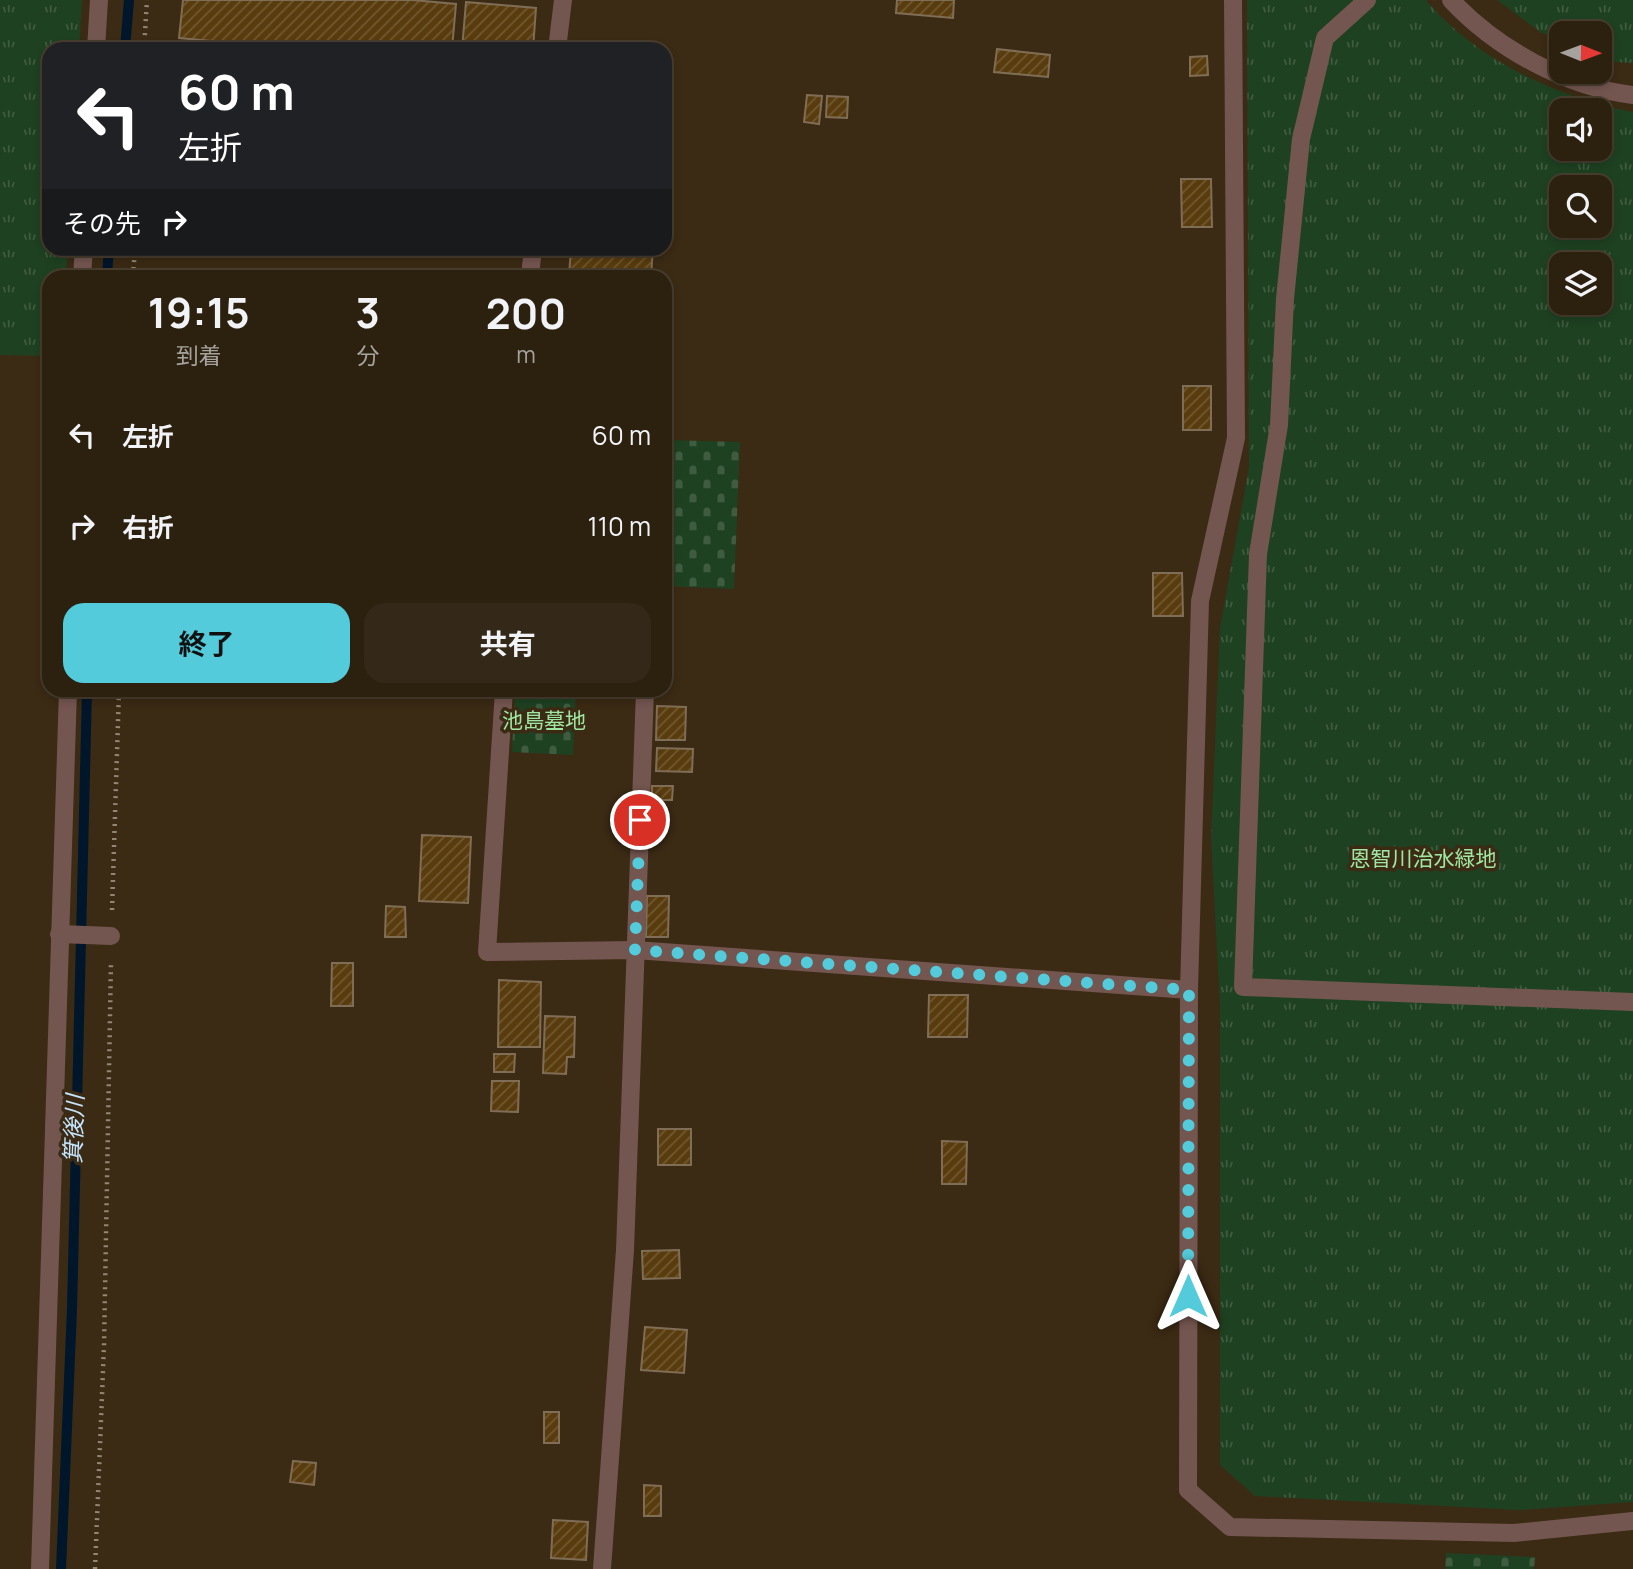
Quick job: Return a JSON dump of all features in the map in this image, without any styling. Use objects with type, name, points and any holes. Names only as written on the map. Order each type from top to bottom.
[{"type":"street","points":[[96,42],[99,0]]},
{"type":"street","points":[[558,42],[563,0]]},
{"type":"street","points":[[1233,0],[1236,438],[1200,601],[1189,990],[1188,1490],[1230,1527],[1514,1533],[1633,1521]]},
{"type":"street","points":[[1367,0],[1325,38],[1301,139],[1285,299],[1279,425],[1258,554],[1243,987],[1633,1002]]},
{"type":"street","points":[[1451,0],[1465,15],[1533,64],[1606,92],[1633,95]]},
{"type":"street","points":[[40,1569],[68,697]]},
{"type":"street","points":[[504,697],[486,952],[635,950],[1189,990]]},
{"type":"street","points":[[602,1569],[625,1250],[645,697]]},
{"type":"street","points":[[59,934],[111,936]]},
{"type":"path","points":[[144,42],[147,0]]},
{"type":"path","points":[[95,1569],[104,1346],[111,936],[119,697]]},
{"type":"green space","points":[[0,0],[82,0],[79,42],[42,42],[42,256],[67,256],[66,270],[42,270],[42,356],[0,355]]},
{"type":"green space","name":"恩智川治水緑地","points":[[1247,0],[1426,0],[1446,21],[1493,58],[1547,86],[1579,98],[1549,98],[1549,161],[1612,161],[1612,108],[1633,112],[1633,1502],[1520,1510],[1255,1496],[1220,1465],[1220,1007],[1211,837],[1220,628],[1249,467]]},
{"type":"green space","points":[[1497,0],[1633,0],[1633,63],[1612,61],[1612,21],[1549,21],[1549,36]]},
{"type":"green space","points":[[672,440],[740,442],[734,589],[672,586]]},
{"type":"green space","name":"池島墓地","points":[[515,697],[576,697],[573,755],[512,752]]},
{"type":"green space","points":[[1446,1553],[1535,1557],[1534,1569],[1445,1569]]},
{"type":"building","points":[[183,0],[413,0],[456,4],[453,42],[224,42],[179,38]]},
{"type":"building","points":[[897,0],[954,0],[953,18],[896,13]]},
{"type":"building","points":[[466,2],[536,8],[534,42],[463,42]]},
{"type":"building","points":[[997,49],[1050,55],[1048,77],[994,72]]},
{"type":"building","points":[[1207,56],[1208,75],[1190,76],[1190,57]]},
{"type":"building","points":[[807,95],[822,96],[819,124],[804,122]]},
{"type":"building","points":[[827,96],[848,97],[847,118],[826,117]]},
{"type":"building","points":[[1181,179],[1211,179],[1212,227],[1182,227]]},
{"type":"building","points":[[570,256],[652,256],[651,270],[569,270]]},
{"type":"building","points":[[1183,386],[1211,386],[1211,430],[1183,430]]},
{"type":"building","points":[[1153,573],[1182,573],[1183,616],[1153,616]]},
{"type":"building","points":[[657,706],[686,707],[685,740],[656,740]]},
{"type":"building","points":[[657,748],[693,749],[692,772],[656,771]]},
{"type":"building","points":[[652,786],[673,786],[672,800],[652,800]]},
{"type":"building","points":[[422,835],[471,837],[468,903],[419,901]]},
{"type":"building","points":[[647,896],[669,896],[668,937],[646,937]]},
{"type":"building","points":[[386,906],[405,907],[406,937],[385,937]]},
{"type":"building","points":[[332,963],[353,963],[353,1006],[331,1006]]},
{"type":"building","points":[[499,980],[541,982],[540,1047],[498,1047]]},
{"type":"building","points":[[929,995],[968,995],[967,1037],[928,1037]]},
{"type":"building","points":[[545,1016],[575,1017],[574,1057],[567,1057],[566,1074],[543,1073]]},
{"type":"building","points":[[494,1054],[515,1054],[514,1072],[494,1072]]},
{"type":"building","points":[[492,1081],[519,1081],[518,1112],[491,1111]]},
{"type":"building","points":[[658,1129],[691,1129],[691,1165],[658,1165]]},
{"type":"building","points":[[942,1141],[967,1142],[966,1184],[942,1184]]},
{"type":"building","points":[[679,1250],[680,1278],[643,1279],[642,1251]]},
{"type":"building","points":[[645,1327],[687,1330],[684,1373],[641,1370]]},
{"type":"building","points":[[544,1412],[559,1412],[559,1443],[544,1443]]},
{"type":"building","points":[[293,1461],[316,1463],[314,1485],[290,1482]]},
{"type":"building","points":[[644,1485],[661,1486],[661,1516],[644,1516]]},
{"type":"building","points":[[553,1520],[588,1522],[586,1560],[551,1558]]},
{"type":"waterway","name":"箕後川","points":[[126,42],[129,0]]},
{"type":"waterway","name":"箕後川","points":[[107,270],[108,256]]},
{"type":"waterway","name":"箕後川","points":[[61,1569],[72,1309],[87,697]]},
{"type":"route","points":[[640,820],[635,950],[1189,990],[1188,1296]]}]
